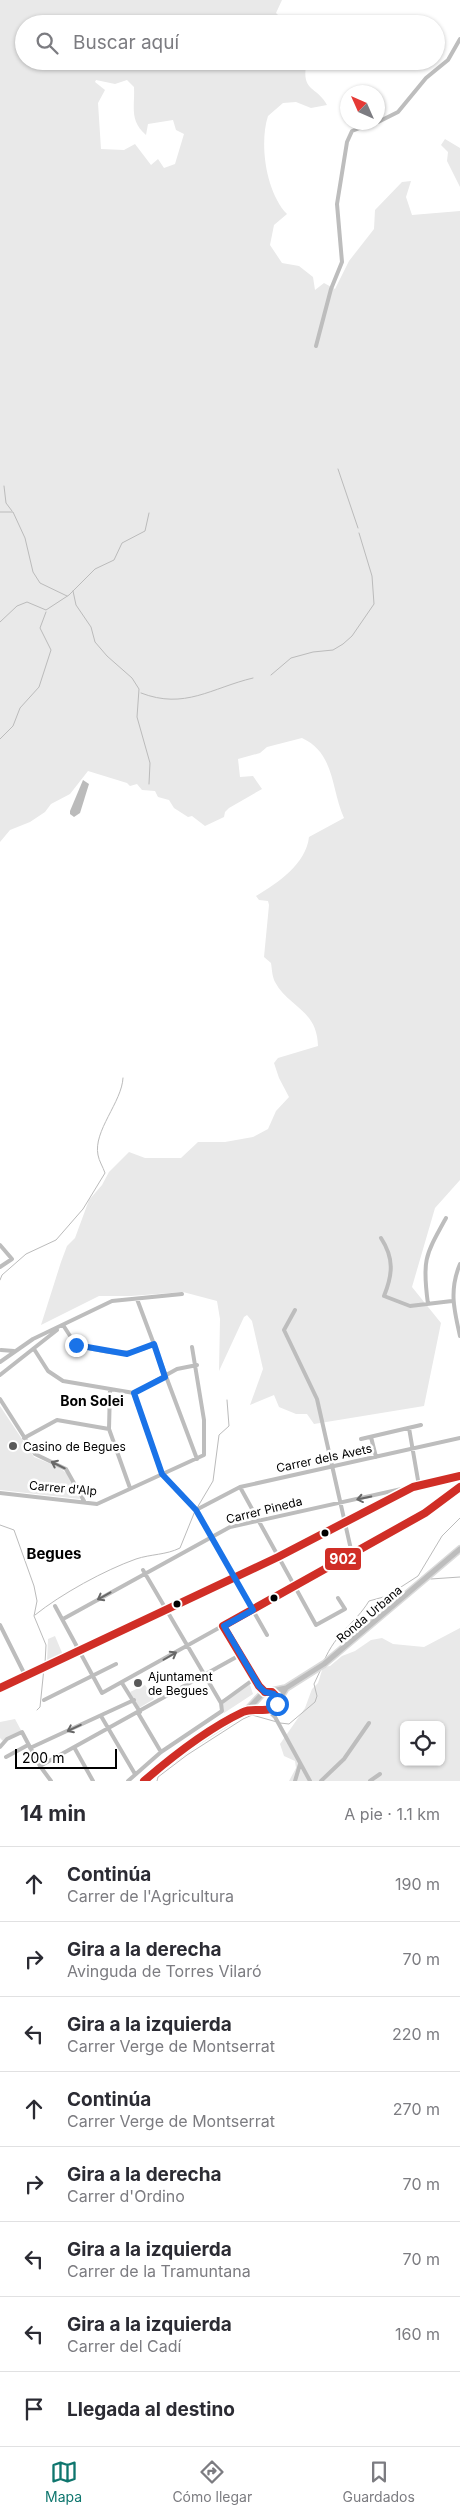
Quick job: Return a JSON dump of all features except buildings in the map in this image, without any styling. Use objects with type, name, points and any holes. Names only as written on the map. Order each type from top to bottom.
[{"type":"main road","name":"Ronda Urbana","points":[[265,1692],[273,1693],[286,1688],[314,1671],[460,1549]]},
{"type":"main road","name":"Ronda Urbana","points":[[275,1708],[286,1688]]},
{"type":"main road","points":[[144,1781],[194,1743],[248,1709],[265,1692]]},
{"type":"main road","points":[[273,1693],[278,1701]]},
{"type":"main road","points":[[259,1698],[259,1706],[266,1710]]},
{"type":"main road","points":[[248,1709],[266,1710],[275,1708]]},
{"type":"street","points":[[445,62],[460,39]]},
{"type":"street","points":[[385,119],[392,116],[403,106],[426,78],[436,70]]},
{"type":"street","points":[[316,346],[331,289],[342,262],[337,208],[348,137],[354,130]]},
{"type":"street","points":[[428,1304],[424,1272],[425,1258],[446,1218]]},
{"type":"street","points":[[381,1238],[390,1257],[393,1269],[384,1296],[410,1306],[452,1301]]},
{"type":"street","points":[[0,1245],[12,1259],[0,1267]]},
{"type":"street","points":[[460,1264],[453,1285],[452,1301],[460,1336]]},
{"type":"street","points":[[0,1362],[33,1339],[112,1301],[182,1294]]},
{"type":"street","points":[[137,1299],[197,1459]]},
{"type":"street","points":[[295,1310],[284,1330],[317,1399],[352,1554]]},
{"type":"street","points":[[63,1325],[76,1345],[97,1350],[127,1354],[154,1344]]},
{"type":"street","points":[[0,1375],[63,1325]]},
{"type":"street","points":[[34,1349],[48,1371],[59,1380],[134,1393],[178,1369],[197,1365],[192,1347]]},
{"type":"street","points":[[0,1350],[14,1351]]},
{"type":"street","points":[[0,1350],[5,1357]]},
{"type":"street","name":"Carrer d'Alp","points":[[0,1493],[84,1501],[97,1504],[204,1455],[204,1420],[197,1365]]},
{"type":"street","points":[[110,1389],[109,1430],[130,1488]]},
{"type":"street","points":[[134,1393],[162,1474],[196,1511],[268,1635]]},
{"type":"street","points":[[0,1399],[35,1454],[66,1469],[84,1501]]},
{"type":"street","points":[[24,1438],[57,1420],[109,1430]]},
{"type":"street","points":[[361,1439],[421,1425]]},
{"type":"street","points":[[410,1428],[419,1486]]},
{"type":"street","points":[[371,1437],[376,1457]]},
{"type":"street","name":"Carrer dels Avets","points":[[196,1511],[240,1487],[460,1438]]},
{"type":"street","name":"Carrer Pineda","points":[[63,1619],[144,1572],[211,1538],[230,1526],[460,1476]]},
{"type":"street","points":[[240,1487],[316,1626],[345,1609],[338,1598]]},
{"type":"street","points":[[0,1688],[278,1557],[413,1487]]},
{"type":"street","points":[[55,1606],[102,1693],[425,1513],[460,1487]]},
{"type":"street","points":[[128,1781],[161,1752],[219,1714],[222,1710],[221,1703],[144,1572]]},
{"type":"street","points":[[224,1626],[254,1679],[265,1692]]},
{"type":"street","points":[[1,1628],[25,1675]]},
{"type":"street","points":[[40,1766],[240,1655]]},
{"type":"street","points":[[44,1700],[116,1664]]},
{"type":"street","points":[[221,1703],[254,1679]]},
{"type":"street","points":[[122,1683],[134,1700],[161,1752]]},
{"type":"street","points":[[259,1686],[259,1698]]},
{"type":"street","points":[[6,1757],[134,1700]]},
{"type":"street","points":[[275,1708],[276,1719]]},
{"type":"street","points":[[266,1710],[276,1719],[310,1781]]},
{"type":"street","points":[[101,1716],[135,1774]]},
{"type":"street","points":[[321,1781],[344,1759],[369,1723]]},
{"type":"street","points":[[0,1747],[4,1742],[22,1732],[40,1766],[51,1781]]},
{"type":"street","points":[[0,1737],[4,1742]]},
{"type":"street","points":[[74,1747],[93,1781]]},
{"type":"street","points":[[295,1781],[300,1764]]},
{"type":"street","points":[[370,1781],[380,1774]]},
{"type":"shaded area","points":[[0,0],[282,0],[276,13],[278,15],[15,15],[15,70],[306,70],[308,85],[327,105],[311,108],[296,102],[283,103],[268,116],[264,140],[269,181],[280,205],[287,214],[274,225],[270,245],[282,263],[299,266],[313,277],[315,290],[324,283],[335,289],[349,261],[374,229],[375,210],[402,182],[411,181],[406,197],[412,215],[460,211],[460,1180],[435,1208],[412,1287],[441,1323],[424,1406],[314,1424],[307,1414],[296,1414],[279,1407],[274,1395],[250,1405],[263,1369],[252,1321],[247,1315],[244,1317],[219,1371],[220,1319],[217,1301],[183,1292],[131,1296],[99,1296],[41,1325],[67,1246],[75,1238],[89,1200],[102,1185],[109,1172],[129,1152],[145,1158],[181,1158],[198,1142],[225,1142],[253,1137],[268,1129],[276,1111],[289,1097],[274,1063],[278,1058],[318,1046],[313,1024],[308,1016],[281,991],[274,980],[271,963],[264,957],[269,905],[268,901],[259,900],[256,896],[290,872],[303,856],[309,837],[344,818],[331,773],[321,753],[302,738],[267,747],[260,753],[238,759],[240,777],[253,776],[262,789],[229,808],[225,812],[224,817],[205,826],[192,816],[188,817],[174,808],[169,800],[158,797],[155,791],[142,790],[137,784],[130,786],[127,783],[88,771],[70,794],[51,804],[45,812],[30,822],[10,830],[0,842]],"holes":[[[96,80],[115,84],[127,80],[134,87],[134,113],[137,124],[146,135],[148,124],[173,120],[176,130],[184,134],[175,164],[164,168],[158,159],[151,165],[135,144],[124,150],[101,149],[98,103],[105,90],[95,82]]]},
{"type":"shaded area","points":[[445,139],[460,148],[460,187],[447,161],[448,152],[441,145]]},
{"type":"shaded area","points":[[83,780],[89,784],[80,813],[74,817],[70,814],[70,811]]},
{"type":"shaded area","name":"Casino de Begues","points":[[0,1406],[34,1457],[58,1467],[68,1474],[80,1499],[0,1490]]},
{"type":"shaded area","points":[[460,1628],[460,1781],[289,1781],[296,1768],[295,1761],[284,1756],[280,1744],[305,1708],[312,1689],[318,1683],[323,1667],[330,1666],[342,1656],[355,1651],[371,1640],[382,1638],[393,1644],[424,1647]]},
{"type":"shaded area","points":[[55,1636],[63,1655],[47,1662],[48,1639]]},
{"type":"shaded area","points":[[249,1682],[253,1694],[224,1713],[222,1700]]},
{"type":"shaded area","points":[[145,1685],[154,1699],[139,1708],[130,1692]]},
{"type":"shaded area","points":[[15,1719],[22,1732],[3,1741],[0,1738],[0,1722]]},
{"type":"waterway","points":[[338,469],[358,528]]},
{"type":"waterway","points":[[4,486],[6,503],[12,511]]},
{"type":"waterway","points":[[0,512],[13,512],[25,538],[33,572],[40,583],[67,596]]},
{"type":"waterway","points":[[0,622],[17,606],[27,602],[46,610],[69,595],[95,569],[114,560],[122,543],[145,531],[149,513]]},
{"type":"waterway","points":[[271,675],[291,658],[313,652],[333,650],[343,644],[352,636],[374,604],[372,576],[359,533]]},
{"type":"waterway","points":[[73,591],[76,605],[91,627],[95,642],[107,656],[132,678],[139,689],[137,717],[150,763],[149,784]]},
{"type":"waterway","points":[[0,739],[13,726],[20,708],[39,687],[51,650],[40,628],[46,612]]},
{"type":"waterway","points":[[141,693],[157,698],[185,698],[198,696],[253,678]]},
{"type":"waterway","points":[[0,1280],[2,1275],[26,1254],[56,1240],[83,1209],[105,1173],[99,1157],[98,1146],[103,1126],[118,1097],[123,1078]]},
{"type":"waterway","points":[[197,1508],[213,1481],[219,1435],[229,1426],[227,1400]]},
{"type":"waterway","points":[[35,1615],[70,1591],[111,1569],[136,1559],[180,1548],[195,1511]]},
{"type":"waterway","points":[[324,1661],[334,1643],[369,1601],[387,1596],[418,1576],[442,1536],[460,1518]]},
{"type":"waterway","points":[[0,1525],[14,1530],[34,1586],[37,1601],[34,1616],[46,1645],[45,1664]]},
{"type":"waterway","points":[[431,1579],[460,1577]]},
{"type":"waterway","points":[[37,1710],[40,1707],[44,1668]]},
{"type":"waterway","points":[[280,1723],[289,1724],[315,1702],[317,1696],[314,1684],[321,1669]]},
{"type":"waterway","points":[[157,1781],[158,1777],[187,1755],[243,1719],[252,1715],[277,1722]]},
{"type":"transit line","name":"902","points":[[0,1688],[278,1557],[413,1487],[460,1476]]},
{"type":"transit line","name":"902","points":[[223,1626],[425,1513],[460,1487]]},
{"type":"transit line","name":"902","points":[[223,1626],[259,1686],[265,1692]]},
{"type":"transit line","name":"902","points":[[144,1781],[191,1743],[217,1726],[248,1710],[267,1710],[275,1707],[278,1703],[277,1697],[272,1692],[265,1692]]},
{"type":"place","name":"Casino de Begues","points":[[13,1446]]},
{"type":"place","name":"Ajuntament de Begues","points":[[138,1683]]},
{"type":"district","name":"Bon Solei","points":[[92,1400]]},
{"type":"district","name":"Begues","points":[[54,1553]]},
{"type":"route","points":[[76,1345],[127,1354],[154,1344],[165,1377],[134,1393],[162,1474],[196,1510],[253,1610],[224,1626],[259,1686],[265,1692],[274,1694],[277,1698],[277,1704]]}]
